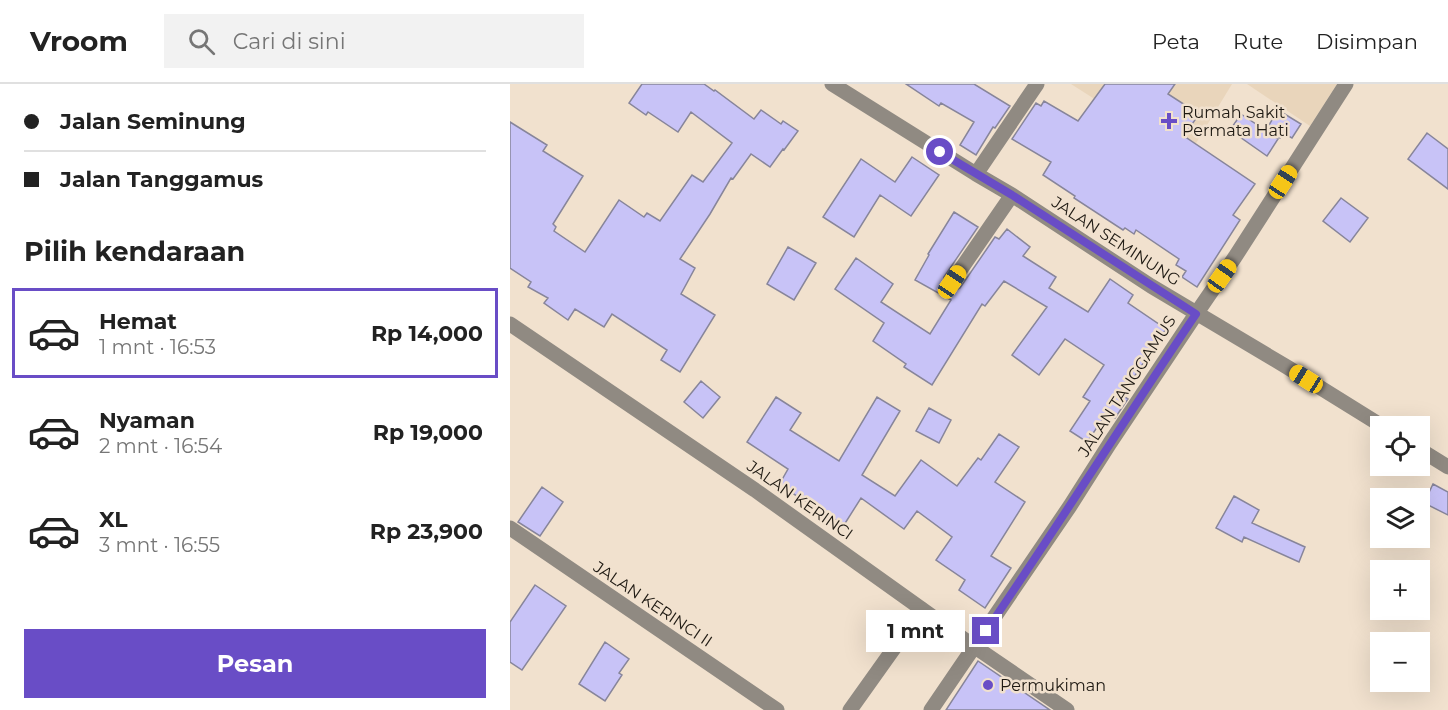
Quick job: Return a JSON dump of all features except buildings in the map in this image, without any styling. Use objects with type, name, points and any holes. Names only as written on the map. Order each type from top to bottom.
[{"type":"street","name":"JALAN SEMINUNG","points":[[832,84],[1012,195],[1196,314],[1370,419]]},
{"type":"street","points":[[976,174],[1037,84]]},
{"type":"street","name":"JALAN TANGGAMUS","points":[[931,710],[1070,506],[1346,84]]},
{"type":"street","points":[[952,282],[1012,195]]},
{"type":"street","name":"JALAN KERINCI","points":[[510,324],[755,490],[1067,710]]},
{"type":"street","points":[[1430,456],[1448,467]]},
{"type":"street","name":"JALAN KERINCI II","points":[[510,528],[777,710]]},
{"type":"street","points":[[849,710],[922,609]]},
{"type":"shaded area","name":"Rumah Sakit Permata Hati","points":[[1071,84],[1232,84],[1187,158]]},
{"type":"shaded area","name":"Rumah Sakit Permata Hati","points":[[1247,84],[1337,84],[1310,126]]},
{"type":"place","name":"Rumah Sakit Permata Hati","points":[[1169,121]]},
{"type":"place","name":"Permukiman","points":[[988,685]]},
{"type":"route","points":[[940,152],[1012,195],[1196,314],[986,631]]}]
